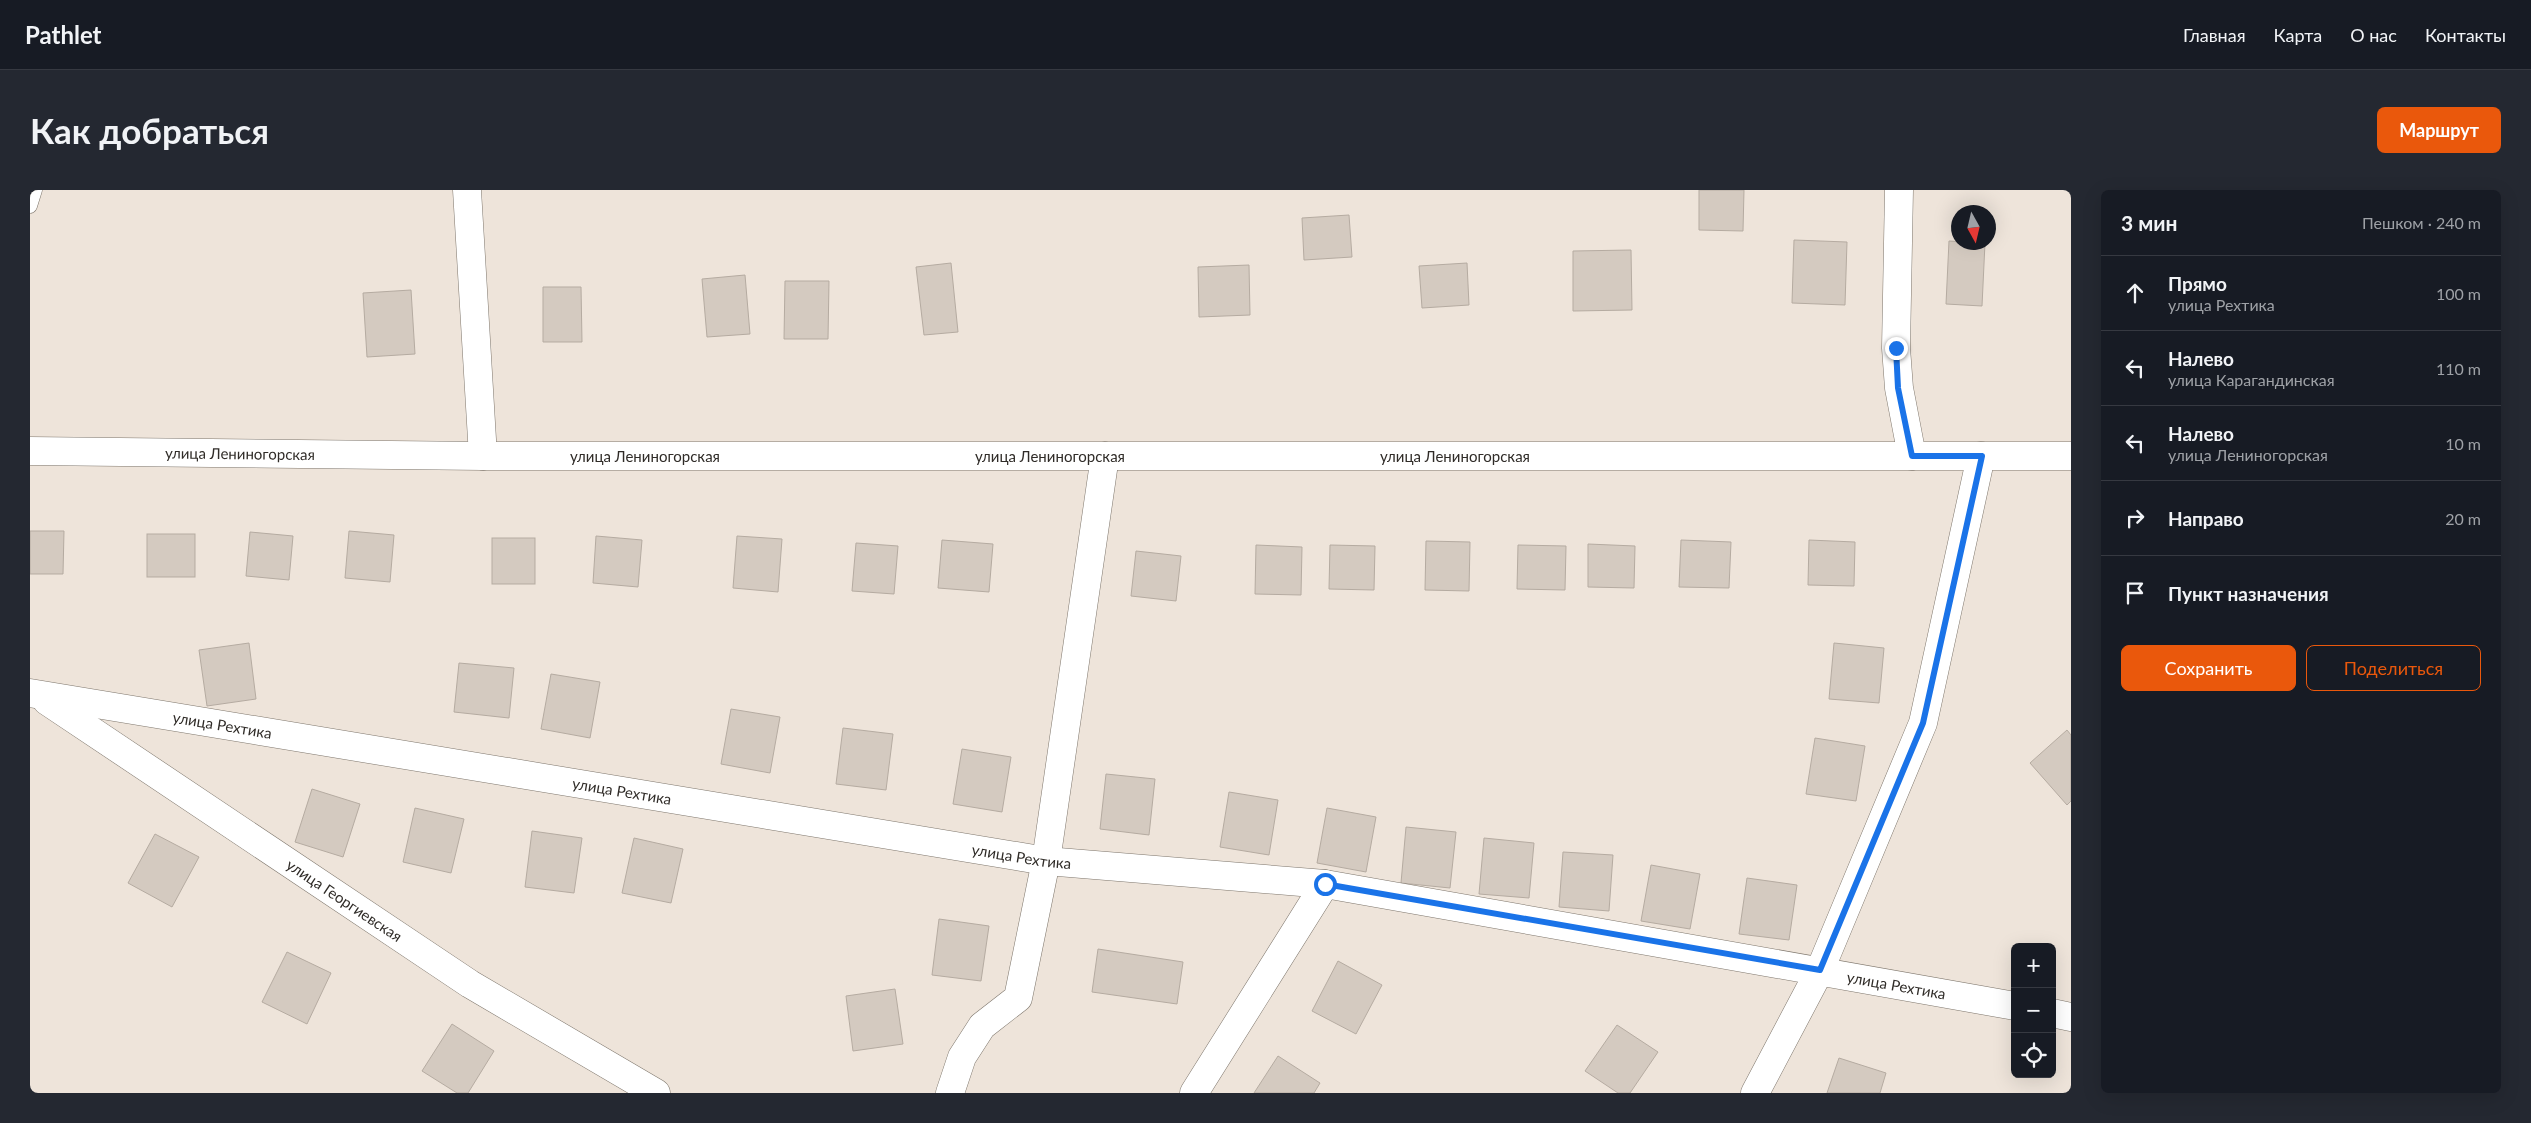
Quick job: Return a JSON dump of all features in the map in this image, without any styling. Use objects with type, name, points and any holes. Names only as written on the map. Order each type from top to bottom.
[{"type":"street","points":[[467,190],[483,456]]},
{"type":"street","points":[[1899,190],[1896,348],[1898,388],[1912,456]]},
{"type":"street","name":"улица Лениногорская","points":[[30,451],[483,456],[2071,456]]},
{"type":"street","points":[[950,1093],[962,1057],[982,1026],[1018,998],[1046,861],[1105,456]]},
{"type":"street","points":[[1755,1093],[1820,970],[1923,723],[1982,456]]},
{"type":"street","name":"улица Рехтика","points":[[35,695],[1046,861],[1325,884],[2011,1005]]},
{"type":"street","name":"улица Георгиевская","points":[[35,695],[470,984],[656,1093]]},
{"type":"street","points":[[1194,1093],[1325,884]]},
{"type":"street","points":[[2056,1014],[2071,1017]]},
{"type":"lane","points":[[30,206],[36,190]]},
{"type":"building","points":[[1699,190],[1744,190],[1743,231],[1699,230]]},
{"type":"building","points":[[1349,215],[1352,257],[1304,260],[1302,218]]},
{"type":"building","points":[[1794,240],[1847,242],[1845,305],[1792,303]]},
{"type":"building","points":[[1949,241],[1951,241],[1951,250],[1985,250],[1982,306],[1946,304]]},
{"type":"building","points":[[1631,250],[1632,310],[1573,311],[1573,251]]},
{"type":"building","points":[[951,263],[958,332],[924,335],[916,267]]},
{"type":"building","points":[[1467,263],[1469,305],[1422,308],[1419,266]]},
{"type":"building","points":[[1249,265],[1250,315],[1199,317],[1198,267]]},
{"type":"building","points":[[745,275],[750,334],[707,337],[702,279]]},
{"type":"building","points":[[785,281],[829,281],[828,339],[784,339]]},
{"type":"building","points":[[543,287],[581,287],[582,342],[543,342]]},
{"type":"building","points":[[411,290],[415,354],[367,357],[363,293]]},
{"type":"building","points":[[30,531],[64,531],[63,574],[30,574]]},
{"type":"building","points":[[349,531],[394,535],[390,582],[345,578]]},
{"type":"building","points":[[250,532],[293,536],[289,580],[246,576]]},
{"type":"building","points":[[147,534],[195,534],[195,577],[147,577]]},
{"type":"building","points":[[596,536],[642,540],[638,587],[593,583]]},
{"type":"building","points":[[737,536],[782,539],[778,592],[733,588]]},
{"type":"building","points":[[492,538],[535,538],[535,584],[492,584]]},
{"type":"building","points":[[942,540],[993,544],[989,592],[938,588]]},
{"type":"building","points":[[1681,540],[1731,542],[1729,588],[1679,587]]},
{"type":"building","points":[[1809,540],[1855,542],[1854,586],[1808,585]]},
{"type":"building","points":[[1426,541],[1470,542],[1469,591],[1425,590]]},
{"type":"building","points":[[856,543],[898,546],[894,594],[852,591]]},
{"type":"building","points":[[1588,544],[1635,546],[1634,588],[1588,587]]},
{"type":"building","points":[[1256,545],[1302,547],[1301,595],[1255,594]]},
{"type":"building","points":[[1330,545],[1375,546],[1374,590],[1329,589]]},
{"type":"building","points":[[1518,545],[1566,546],[1565,590],[1517,589]]},
{"type":"building","points":[[1136,551],[1181,556],[1176,601],[1131,596]]},
{"type":"building","points":[[249,643],[256,699],[207,706],[199,650]]},
{"type":"building","points":[[1834,643],[1884,648],[1879,703],[1829,699]]},
{"type":"building","points":[[459,663],[514,668],[509,718],[454,712]]},
{"type":"building","points":[[551,674],[600,682],[590,738],[541,729]]},
{"type":"building","points":[[731,709],[780,717],[770,773],[721,764]]},
{"type":"building","points":[[843,728],[893,734],[886,790],[836,784]]},
{"type":"building","points":[[2067,730],[2071,735],[2071,801],[2067,805],[2030,763]]},
{"type":"building","points":[[1815,738],[1865,746],[1856,801],[1806,794]]},
{"type":"building","points":[[962,749],[1011,757],[1002,812],[953,804]]},
{"type":"building","points":[[1106,774],[1155,779],[1149,835],[1100,829]]},
{"type":"building","points":[[312,789],[360,804],[343,857],[295,842]]},
{"type":"building","points":[[1229,792],[1278,800],[1269,855],[1220,847]]},
{"type":"building","points":[[415,808],[464,819],[451,873],[403,862]]},
{"type":"building","points":[[1327,808],[1376,817],[1366,872],[1317,863]]},
{"type":"building","points":[[1406,827],[1456,832],[1450,888],[1401,883]]},
{"type":"building","points":[[532,831],[582,838],[574,893],[525,887]]},
{"type":"building","points":[[155,834],[199,857],[172,907],[128,883]]},
{"type":"building","points":[[634,838],[683,849],[671,903],[622,893]]},
{"type":"building","points":[[1484,838],[1534,843],[1529,898],[1479,894]]},
{"type":"building","points":[[1563,852],[1613,855],[1609,911],[1559,907]]},
{"type":"building","points":[[1651,865],[1700,874],[1690,929],[1641,921]]},
{"type":"building","points":[[1747,878],[1797,885],[1789,940],[1739,934]]},
{"type":"building","points":[[939,919],[989,926],[981,981],[932,975]]},
{"type":"building","points":[[1098,949],[1183,962],[1177,1004],[1092,992]]},
{"type":"building","points":[[287,952],[331,973],[307,1024],[262,1002]]},
{"type":"building","points":[[1338,961],[1382,985],[1356,1034],[1312,1011]]},
{"type":"building","points":[[895,989],[903,1044],[853,1051],[846,996]]},
{"type":"building","points":[[452,1024],[494,1051],[468,1093],[457,1093],[422,1071]]},
{"type":"building","points":[[1617,1025],[1658,1052],[1630,1093],[1618,1093],[1585,1071]]},
{"type":"building","points":[[1278,1056],[1320,1083],[1314,1093],[1254,1093]]},
{"type":"building","points":[[1839,1058],[1886,1073],[1880,1093],[1827,1093]]},
{"type":"route","points":[[1325,884],[1820,970],[1923,723],[1982,456],[1912,456],[1898,388],[1896,348]]}]
